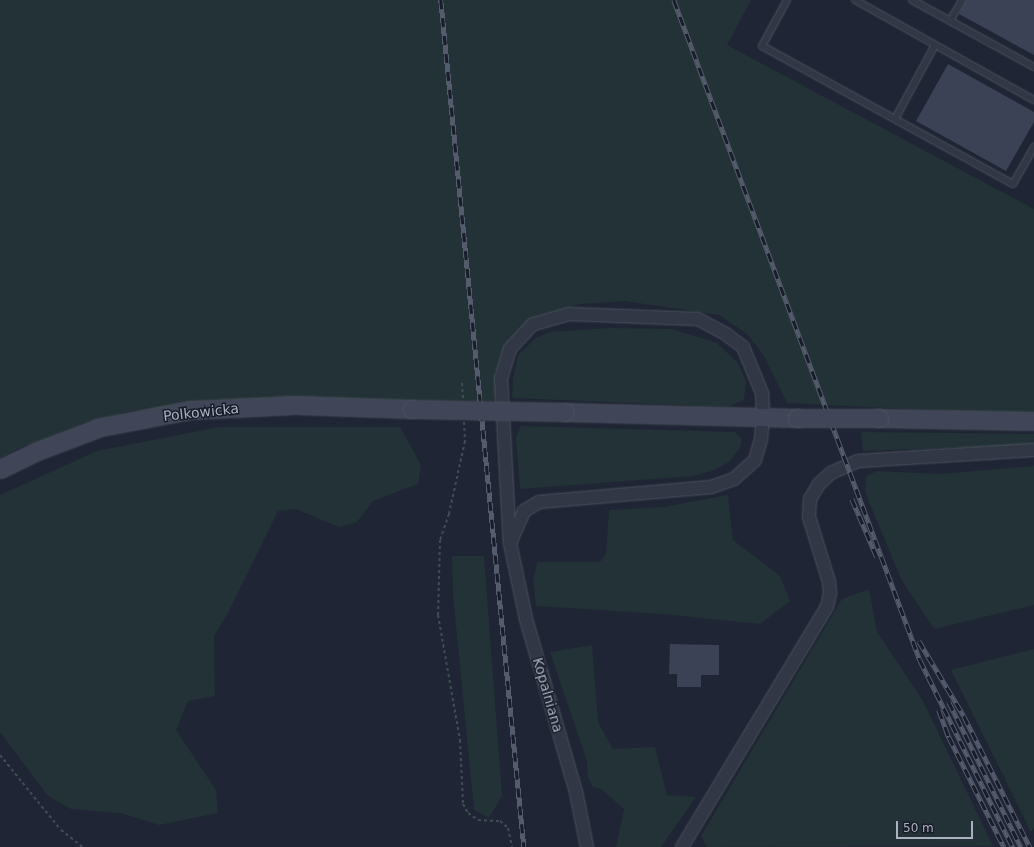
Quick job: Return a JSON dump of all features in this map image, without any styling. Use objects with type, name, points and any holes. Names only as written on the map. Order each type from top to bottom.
[{"type":"main road","name":"Polkowicka","points":[[0,469],[37,451],[101,427],[190,410],[295,405],[797,418],[1034,421]]},
{"type":"street","name":"Kopalniana","points":[[510,543],[524,511],[539,502],[711,487],[734,479],[755,460],[761,439],[763,416],[762,393],[743,347],[726,334],[698,320],[569,314],[533,324],[510,349],[501,380],[510,543],[526,619],[576,792],[587,847]]},
{"type":"street","points":[[682,847],[827,607],[830,593],[829,582],[809,517],[810,499],[818,484],[831,473],[858,461],[1034,450]]},
{"type":"lane","points":[[787,0],[762,46],[1013,184],[1034,147]]},
{"type":"lane","points":[[855,0],[1034,100]]},
{"type":"lane","points":[[912,0],[1034,67]]},
{"type":"lane","points":[[950,21],[962,0]]},
{"type":"lane","points":[[895,119],[936,45]]},
{"type":"path","points":[[462,383],[463,405]]},
{"type":"path","points":[[464,419],[464,441],[449,514],[440,540],[438,615],[460,740],[463,804],[468,813],[478,820],[500,821],[508,828],[512,847]]},
{"type":"path","points":[[0,755],[61,830],[83,847]]},
{"type":"shaded area","points":[[0,0],[751,0],[727,45],[1034,209],[1034,415],[787,403],[764,356],[747,334],[719,315],[624,301],[581,304],[536,316],[505,351],[495,372],[495,401],[306,400],[131,411],[84,423],[17,449],[0,459]]},
{"type":"shaded area","points":[[609,328],[672,329],[717,343],[738,363],[746,382],[744,400],[727,407],[512,398],[513,378],[518,355],[536,338],[550,332]]},
{"type":"shaded area","points":[[521,426],[735,432],[742,439],[740,448],[729,462],[712,471],[693,476],[520,489],[516,438]]},
{"type":"shaded area","points":[[219,427],[400,427],[421,465],[418,484],[373,501],[357,522],[339,527],[296,509],[278,511],[228,613],[214,636],[215,696],[188,701],[176,730],[216,790],[218,813],[159,825],[120,813],[71,809],[48,796],[0,732],[0,495],[97,451]]},
{"type":"shaded area","points":[[861,432],[1034,434],[1034,445],[863,451]]},
{"type":"shaded area","points":[[1034,466],[1034,605],[934,629],[901,579],[865,492],[866,477],[876,471],[940,474]]},
{"type":"shaded area","points":[[728,495],[733,540],[780,576],[790,601],[760,624],[663,614],[536,606],[533,581],[537,562],[600,562],[606,554],[609,510],[664,507]]},
{"type":"shaded area","points":[[452,556],[484,556],[502,796],[489,818],[474,810],[453,595]]},
{"type":"shaded area","points":[[869,589],[877,632],[923,701],[993,846],[707,847],[701,836],[842,599]]},
{"type":"shaded area","points":[[592,645],[598,722],[613,749],[655,747],[667,795],[696,797],[661,847],[616,847],[624,809],[601,789],[593,787],[588,777],[587,761],[550,652]]},
{"type":"shaded area","points":[[1034,649],[1034,828],[1031,832],[951,670]]},
{"type":"building","points":[[966,0],[1034,0],[1034,55],[959,14]]},
{"type":"building","points":[[948,64],[1034,112],[1034,122],[1006,171],[916,121]]},
{"type":"building","points":[[670,644],[719,645],[719,675],[701,675],[701,687],[677,687],[677,674],[669,674]]},
{"type":"railway","points":[[441,0],[524,847]]},
{"type":"railway","points":[[674,0],[920,660],[1013,847]]},
{"type":"railway","points":[[852,499],[877,557]]},
{"type":"railway","points":[[919,641],[964,716],[1030,847]]},
{"type":"railway","points":[[949,702],[1021,847]]},
{"type":"railway","points":[[939,710],[949,737],[1004,847]]}]
